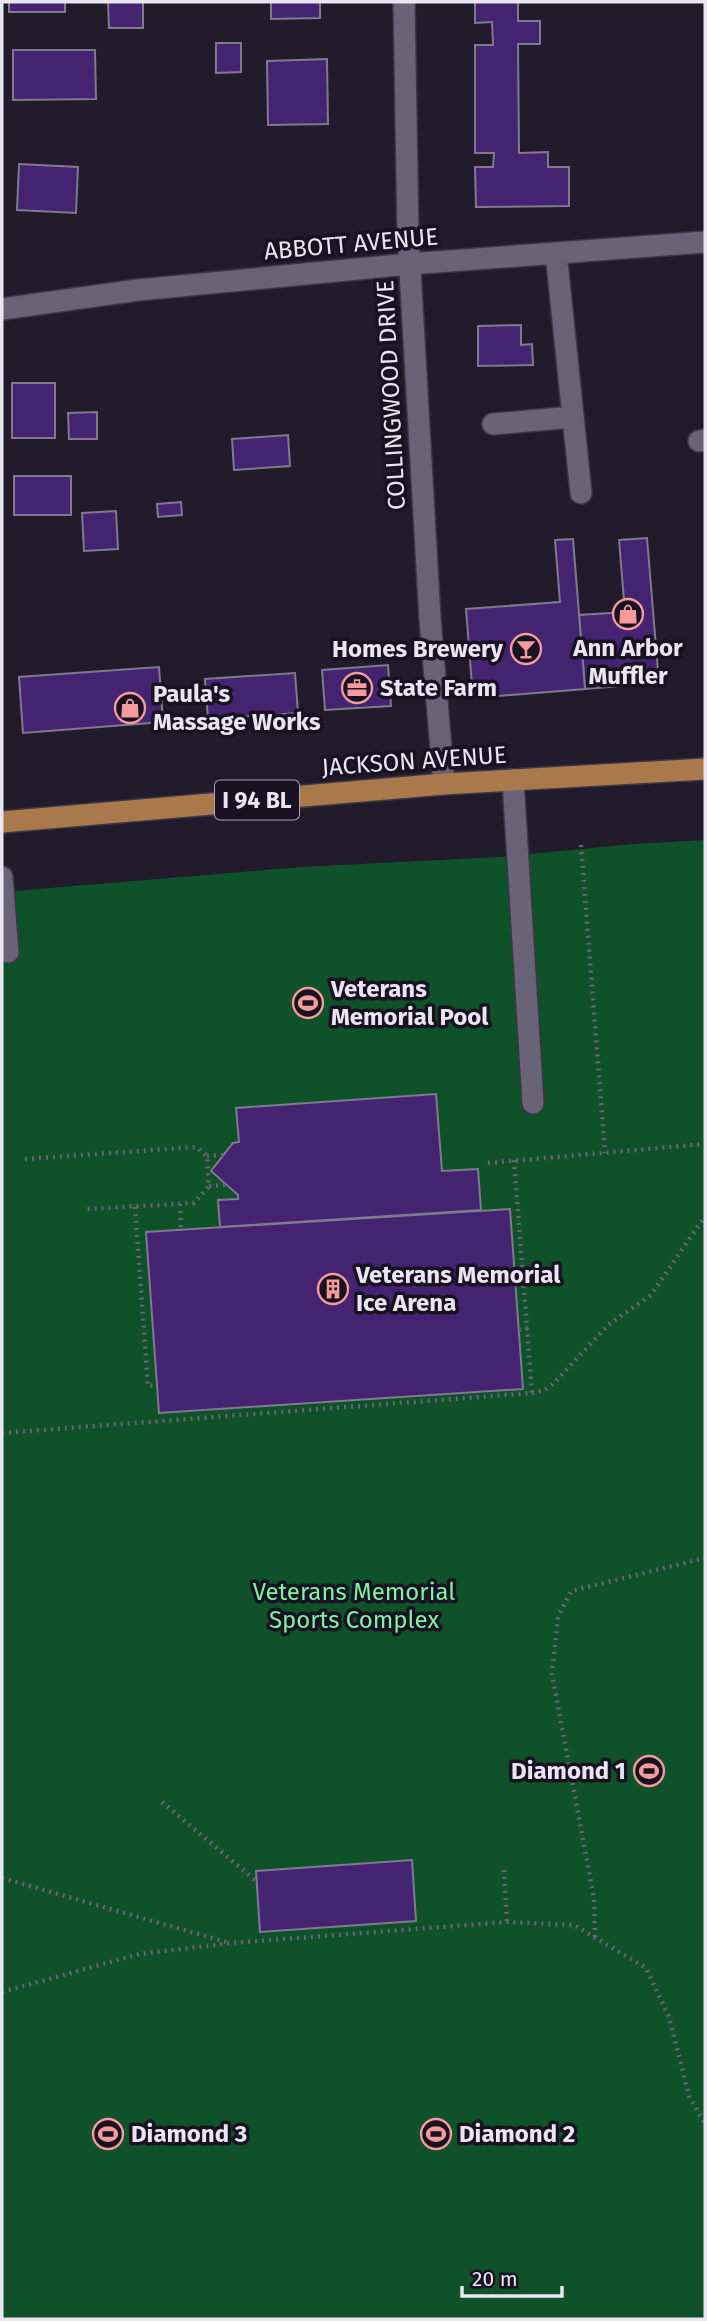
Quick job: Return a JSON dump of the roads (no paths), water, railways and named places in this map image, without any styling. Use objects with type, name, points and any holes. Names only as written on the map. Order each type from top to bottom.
[{"type":"main road","name":"JACKSON AVENUE","points":[[2,822],[444,784],[705,769]]},
{"type":"street","name":"COLLINGWOOD DRIVE","points":[[404,2],[409,264],[430,619],[444,784]]},
{"type":"street","name":"ABBOTT AVENUE","points":[[2,309],[138,290],[409,264],[705,242]]},
{"type":"street","points":[[556,254],[581,493]]},
{"type":"street","points":[[493,424],[573,417]]},
{"type":"street","points":[[513,780],[533,1103]]},
{"type":"street","points":[[2,877],[8,952]]},
{"type":"place","name":"Ann Arbor Muffler","points":[[628,614]]},
{"type":"place","name":"Homes Brewery","points":[[526,649]]},
{"type":"place","name":"State Farm","points":[[357,688]]},
{"type":"place","name":"Paula's Massage Works","points":[[130,708]]},
{"type":"place","name":"Veterans Memorial Pool","points":[[308,1003]]},
{"type":"place","name":"Veterans Memorial Ice Arena","points":[[333,1289]]},
{"type":"place","name":"Diamond 1","points":[[649,1771]]},
{"type":"place","name":"Diamond 3","points":[[108,2134]]},
{"type":"place","name":"Diamond 2","points":[[436,2134]]},
{"type":"park label","name":"Veterans Memorial Sports Complex","points":[[354,1606]]}]
